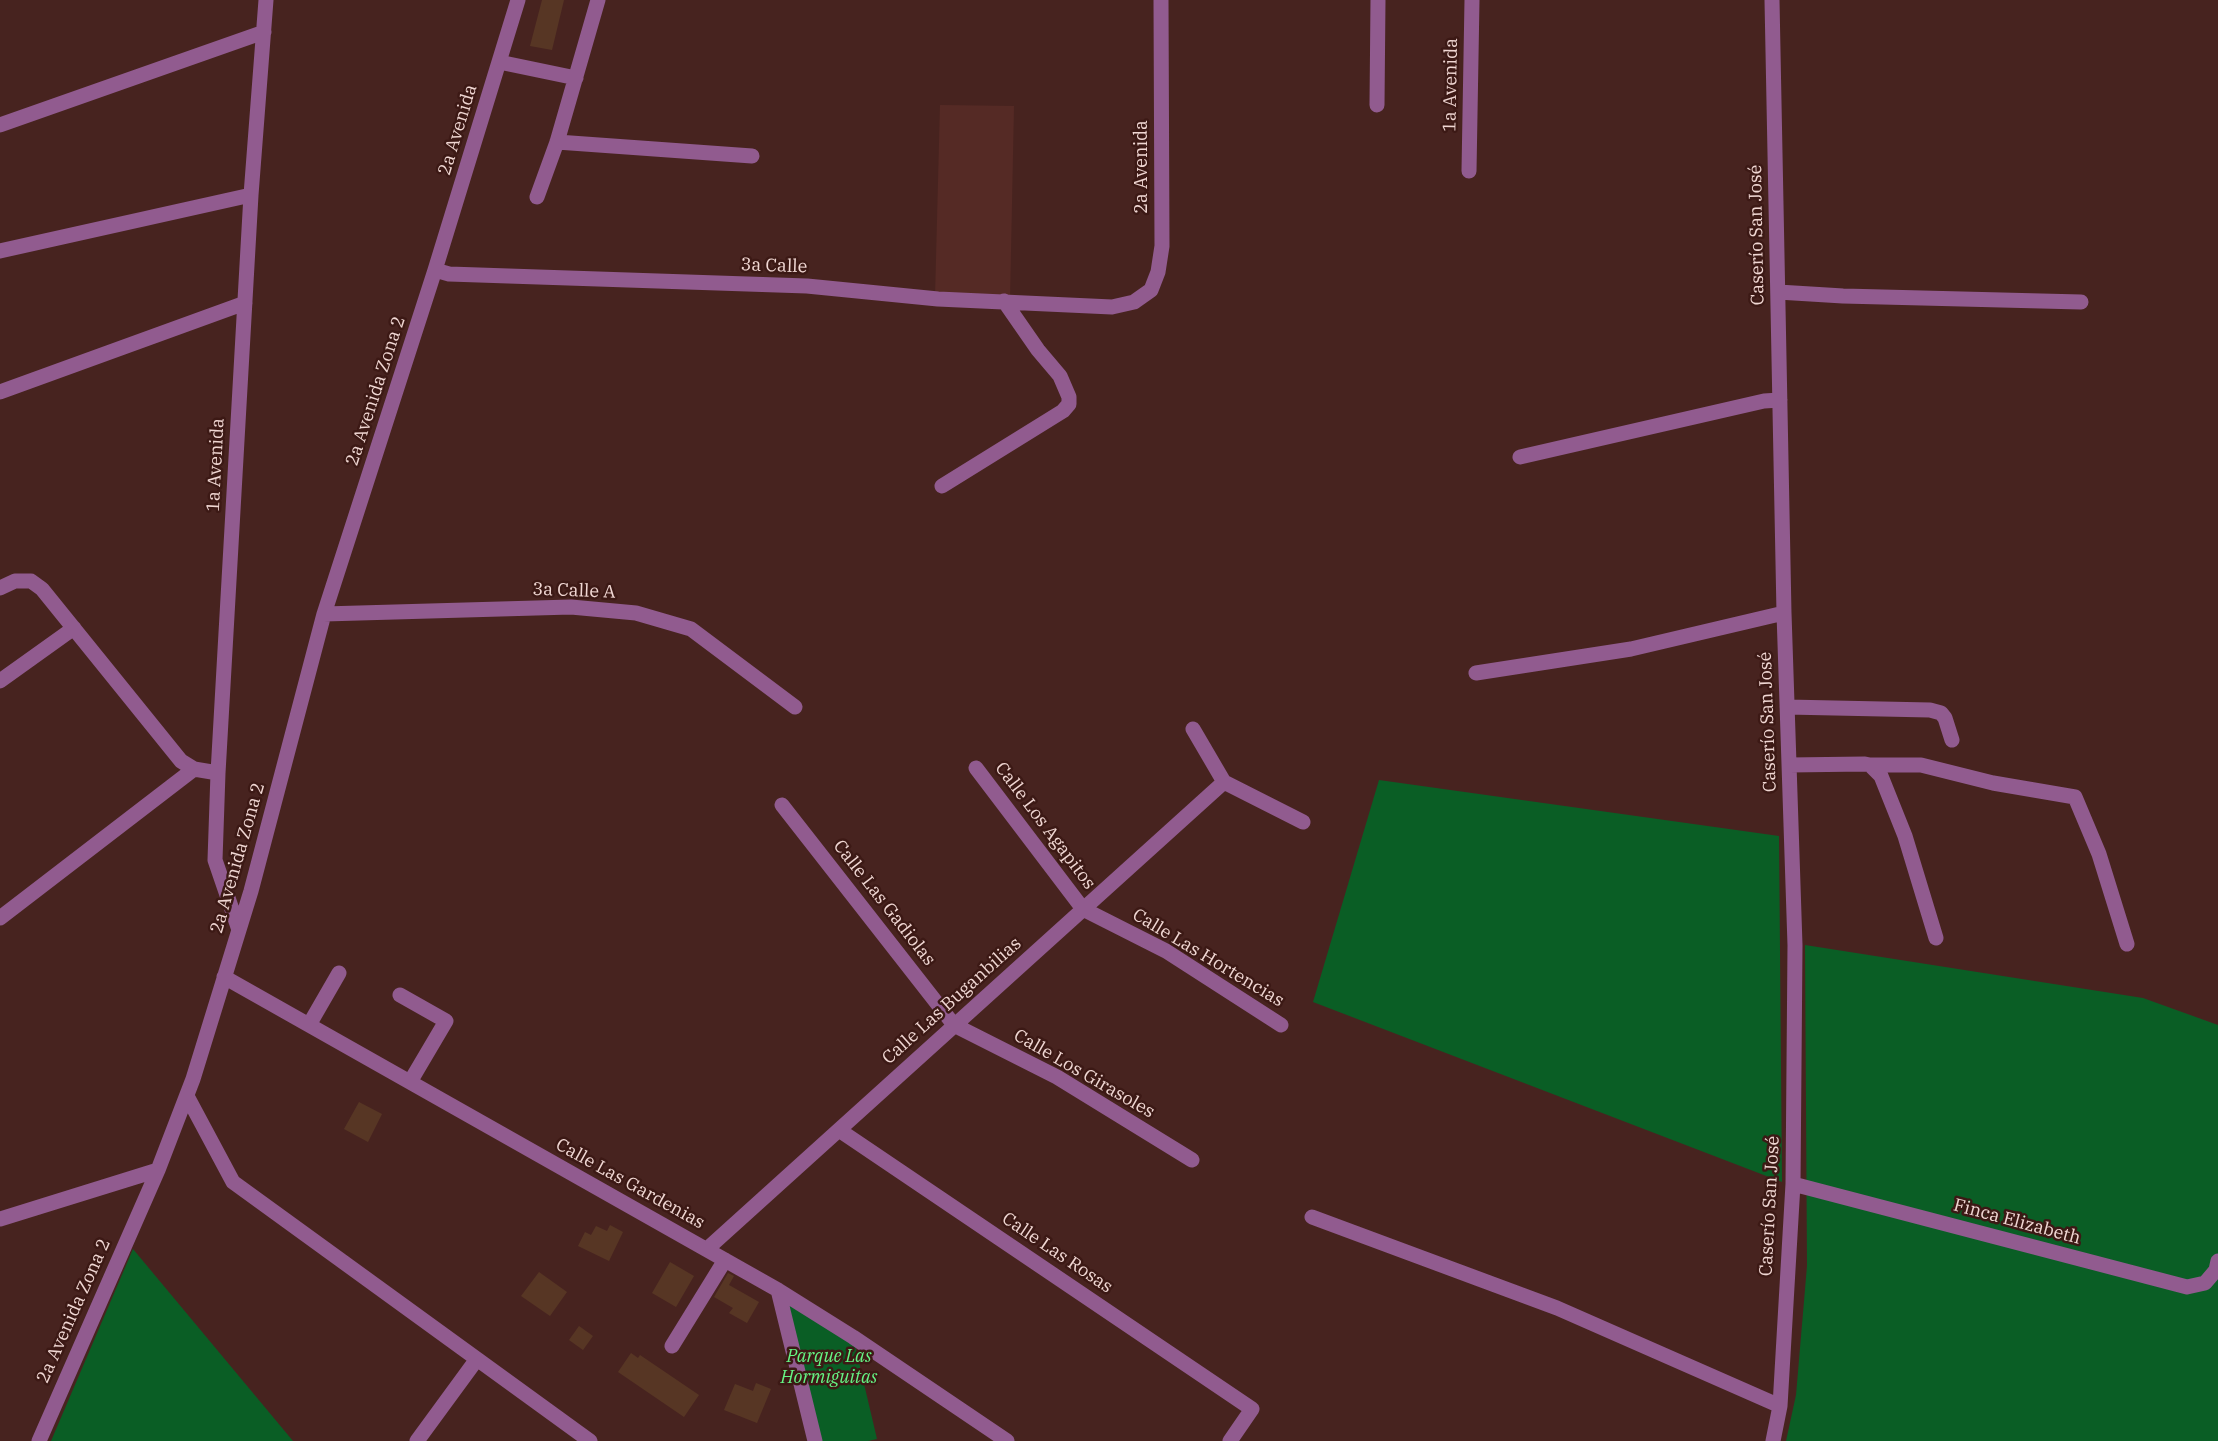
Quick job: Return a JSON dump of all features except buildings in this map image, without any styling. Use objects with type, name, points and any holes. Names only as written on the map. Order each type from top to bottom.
[{"type":"street","name":"1a Avenida","points":[[239,930],[215,860],[251,195],[266,0]]},
{"type":"street","name":"2a Avenida","points":[[435,270],[518,0]]},
{"type":"street","points":[[537,197],[557,142],[598,0]]},
{"type":"street","name":"2a Avenida","points":[[1112,307],[1134,302],[1150,290],[1158,272],[1162,246],[1161,0]]},
{"type":"street","points":[[1377,105],[1378,0]]},
{"type":"street","name":"1a Avenida","points":[[1469,171],[1472,0]]},
{"type":"street","name":"Caserío San José","points":[[1772,0],[1784,613],[1795,945],[1793,1184],[1780,1406],[1773,1441]]},
{"type":"street","points":[[0,125],[264,32]]},
{"type":"street","points":[[499,62],[576,78]]},
{"type":"street","points":[[557,142],[752,156]]},
{"type":"street","points":[[0,251],[251,195]]},
{"type":"street","name":"3a Calle","points":[[435,270],[449,274],[807,286],[938,299],[1112,307]]},
{"type":"street","name":"2a Avenida Zona 2","points":[[39,1441],[158,1170],[187,1096],[239,930],[324,614],[435,270]]},
{"type":"street","points":[[1778,292],[1843,296],[2081,302]]},
{"type":"street","points":[[942,486],[1063,411],[1069,404],[1069,397],[1060,376],[1038,350],[1004,301]]},
{"type":"street","points":[[0,392],[245,303]]},
{"type":"street","points":[[1520,457],[1764,401],[1779,400]]},
{"type":"street","points":[[0,588],[15,581],[31,581],[42,589],[181,761],[194,769],[218,773]]},
{"type":"street","name":"3a Calle A","points":[[324,614],[572,607],[636,614],[691,629],[795,707]]},
{"type":"street","points":[[1476,673],[1631,650],[1784,613]]},
{"type":"street","points":[[0,681],[74,628]]},
{"type":"street","points":[[1787,707],[1930,710],[1941,713],[1946,718],[1952,740]]},
{"type":"street","points":[[1192,729],[1224,782],[1303,822]]},
{"type":"street","points":[[1789,765],[1921,765],[1993,783],[2075,797],[2099,854],[2127,944]]},
{"type":"street","points":[[1870,765],[1881,776],[1905,836],[1936,938]]},
{"type":"street","name":"Calle Los Agapitos","points":[[976,768],[1083,909]]},
{"type":"street","points":[[0,918],[194,769]]},
{"type":"street","name":"Calle Las Buganbilias","points":[[706,1249],[1224,782]]},
{"type":"street","name":"Calle Las Gadiolas","points":[[782,806],[954,1025]]},
{"type":"street","name":"Calle Las Hortencias","points":[[1083,909],[1166,951],[1281,1025]]},
{"type":"street","points":[[309,1025],[339,973]]},
{"type":"street","name":"Calle Las Gardenias","points":[[224,977],[778,1290],[853,1337],[1006,1441]]},
{"type":"street","points":[[400,995],[446,1021],[410,1082]]},
{"type":"street","name":"Calle Los Girasoles","points":[[954,1025],[1057,1077],[1192,1160]]},
{"type":"street","points":[[187,1096],[233,1182],[590,1441]]},
{"type":"street","name":"Calle Las Rosas","points":[[839,1130],[1252,1409],[1230,1441]]},
{"type":"street","points":[[0,1219],[158,1170]]},
{"type":"street","name":"Finca Elizabeth","points":[[1793,1184],[2187,1287],[2205,1283],[2216,1270],[2218,1261]]},
{"type":"street","points":[[1312,1217],[1557,1308],[1780,1406]]},
{"type":"street","points":[[672,1346],[725,1260]]},
{"type":"street","points":[[778,1290],[815,1441]]},
{"type":"street","points":[[417,1441],[477,1359]]},
{"type":"shaded area","points":[[940,105],[1014,106],[1010,299],[935,298]]},
{"type":"green space","points":[[1379,780],[1779,836],[1782,1182],[1313,1002]]},
{"type":"green space","points":[[1805,945],[2143,998],[2218,1025],[2218,1441],[1786,1441],[1796,1395],[1807,1266]]},
{"type":"green space","points":[[133,1249],[293,1441],[51,1441]]},
{"type":"green space","name":"Parque Las Hormiguitas","points":[[778,1290],[853,1337],[877,1439],[815,1441]]}]
